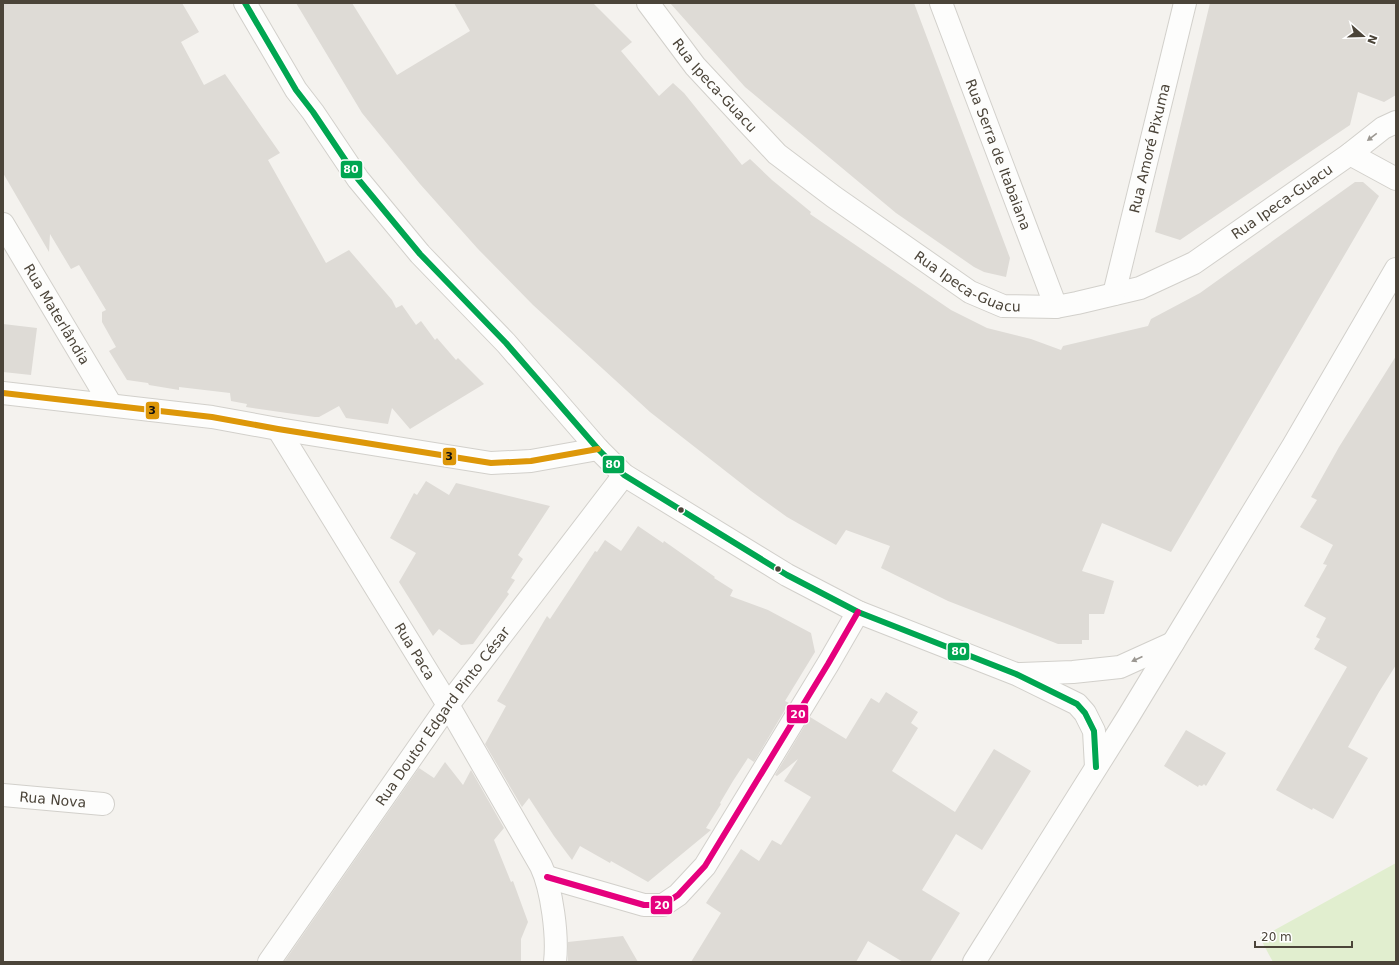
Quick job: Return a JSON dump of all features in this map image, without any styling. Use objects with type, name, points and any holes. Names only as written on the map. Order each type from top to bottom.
[{"type":"street","points":[[245,3],[296,90],[313,112],[358,179],[420,254],[506,343],[598,449],[624,475],[787,575],[858,612],[1016,674],[1077,704],[1085,713],[1094,731],[1096,767]]},
{"type":"street","name":"Rua Ipeca-Guacu","points":[[648,3],[695,66],[777,154],[834,197],[970,292],[1003,306],[1056,307],[1077,304],[1140,288],[1194,263],[1350,154],[1383,128],[1396,122]]},
{"type":"street","name":"Rua Serra de Itabaiana","points":[[941,3],[1056,307]]},
{"type":"street","name":"Rua Amoré Pixuma","points":[[1114,294],[1185,3]]},
{"type":"street","points":[[1350,154],[1396,179]]},
{"type":"street","name":"Rua Materlândia","points":[[3,224],[111,405]]},
{"type":"street","points":[[974,962],[1173,643],[1292,446],[1396,269]]},
{"type":"street","points":[[3,394],[212,417],[491,463],[531,461],[598,449]]},
{"type":"street","name":"Rua Paca","points":[[278,429],[448,705],[547,877]]},
{"type":"street","name":"Rua Doutor Edgard Pinto César","points":[[269,962],[448,705],[624,475]]},
{"type":"street","points":[[554,962],[556,948],[554,923],[547,877],[644,905],[663,905],[678,895],[705,866],[858,612]]},
{"type":"street","points":[[1016,674],[1073,672],[1120,667],[1173,643]]},
{"type":"street","name":"Rua Nova","points":[[3,795],[103,804]]},
{"type":"green space","points":[[1396,863],[1396,962],[1273,962],[1260,938]]},
{"type":"building","points":[[3,3],[182,3],[199,32],[181,42],[204,85],[225,74],[280,153],[268,160],[326,263],[349,250],[392,300],[396,308],[402,305],[416,325],[421,321],[435,340],[437,338],[456,360],[458,358],[484,384],[410,429],[392,408],[388,424],[346,418],[339,406],[319,417],[315,417],[246,407],[247,404],[231,401],[230,393],[179,387],[179,390],[127,380],[109,351],[116,347],[102,322],[102,312],[106,310],[79,265],[71,269],[50,234],[49,252],[3,173]]},
{"type":"building","points":[[296,3],[352,3],[397,75],[470,31],[454,3],[593,3],[632,42],[621,51],[659,96],[673,83],[684,93],[742,165],[750,159],[772,180],[811,212],[810,214],[951,310],[987,328],[1031,339],[1061,350],[1063,346],[1148,326],[1151,319],[1200,293],[1355,182],[1363,182],[1379,196],[1171,552],[1102,523],[1082,571],[1114,581],[1104,614],[1089,614],[1089,640],[1082,640],[1082,644],[1058,644],[948,601],[881,568],[890,546],[846,530],[836,545],[787,517],[751,491],[650,412],[533,305],[478,249],[420,184],[362,113]]},
{"type":"building","points":[[670,3],[914,3],[1010,258],[1006,277],[984,272],[974,267],[896,213],[745,87]]},
{"type":"building","points":[[1210,3],[1396,3],[1396,95],[1384,102],[1358,92],[1350,125],[1180,240],[1155,232]]},
{"type":"building","points":[[3,324],[37,328],[31,375],[3,372]]},
{"type":"building","points":[[1396,356],[1396,665],[1348,747],[1368,758],[1333,819],[1313,808],[1312,810],[1276,790],[1347,667],[1314,649],[1320,639],[1316,637],[1326,618],[1304,606],[1327,565],[1323,564],[1333,545],[1300,527],[1317,500],[1311,497],[1339,447]]},
{"type":"building","points":[[426,481],[449,495],[456,483],[550,506],[518,555],[523,559],[511,578],[515,580],[507,592],[509,594],[473,644],[461,645],[439,629],[433,636],[399,582],[416,553],[390,538],[414,493],[417,495]]},
{"type":"building","points":[[638,526],[663,543],[664,541],[715,577],[714,578],[733,590],[730,596],[768,610],[811,633],[815,652],[785,701],[789,703],[754,762],[748,758],[720,803],[721,804],[706,828],[711,830],[648,882],[611,861],[610,863],[580,846],[572,860],[529,798],[522,807],[485,744],[506,706],[497,701],[547,616],[550,619],[595,551],[597,552],[605,540],[621,551]]},
{"type":"building","points":[[886,692],[918,712],[911,723],[918,728],[892,771],[955,812],[994,749],[1031,771],[982,850],[956,834],[922,890],[960,913],[930,962],[903,962],[868,941],[856,962],[691,962],[721,913],[706,903],[741,849],[759,861],[772,840],[781,845],[811,797],[784,781],[798,759],[777,776],[775,775],[810,717],[846,739],[871,698],[879,703]]},
{"type":"building","points":[[1186,730],[1226,753],[1206,786],[1204,784],[1202,786],[1199,785],[1198,787],[1164,766]]},
{"type":"building","points":[[445,762],[463,785],[471,770],[504,828],[494,840],[511,882],[513,881],[528,922],[521,939],[521,962],[284,962],[419,768],[434,778]]},
{"type":"building","points":[[623,936],[638,962],[568,962],[568,942]]},
{"type":"transit line","name":"80","points":[[245,3],[296,90],[313,112],[358,179],[420,254],[506,343],[598,449],[624,475],[787,575],[858,612],[1016,674],[1077,704],[1085,713],[1094,731],[1096,767]]},
{"type":"transit line","name":"3","points":[[3,393],[212,417],[491,463],[531,461],[598,449]]},
{"type":"transit line","name":"20","points":[[547,877],[644,905],[663,905],[678,895],[705,866],[858,612]]}]
